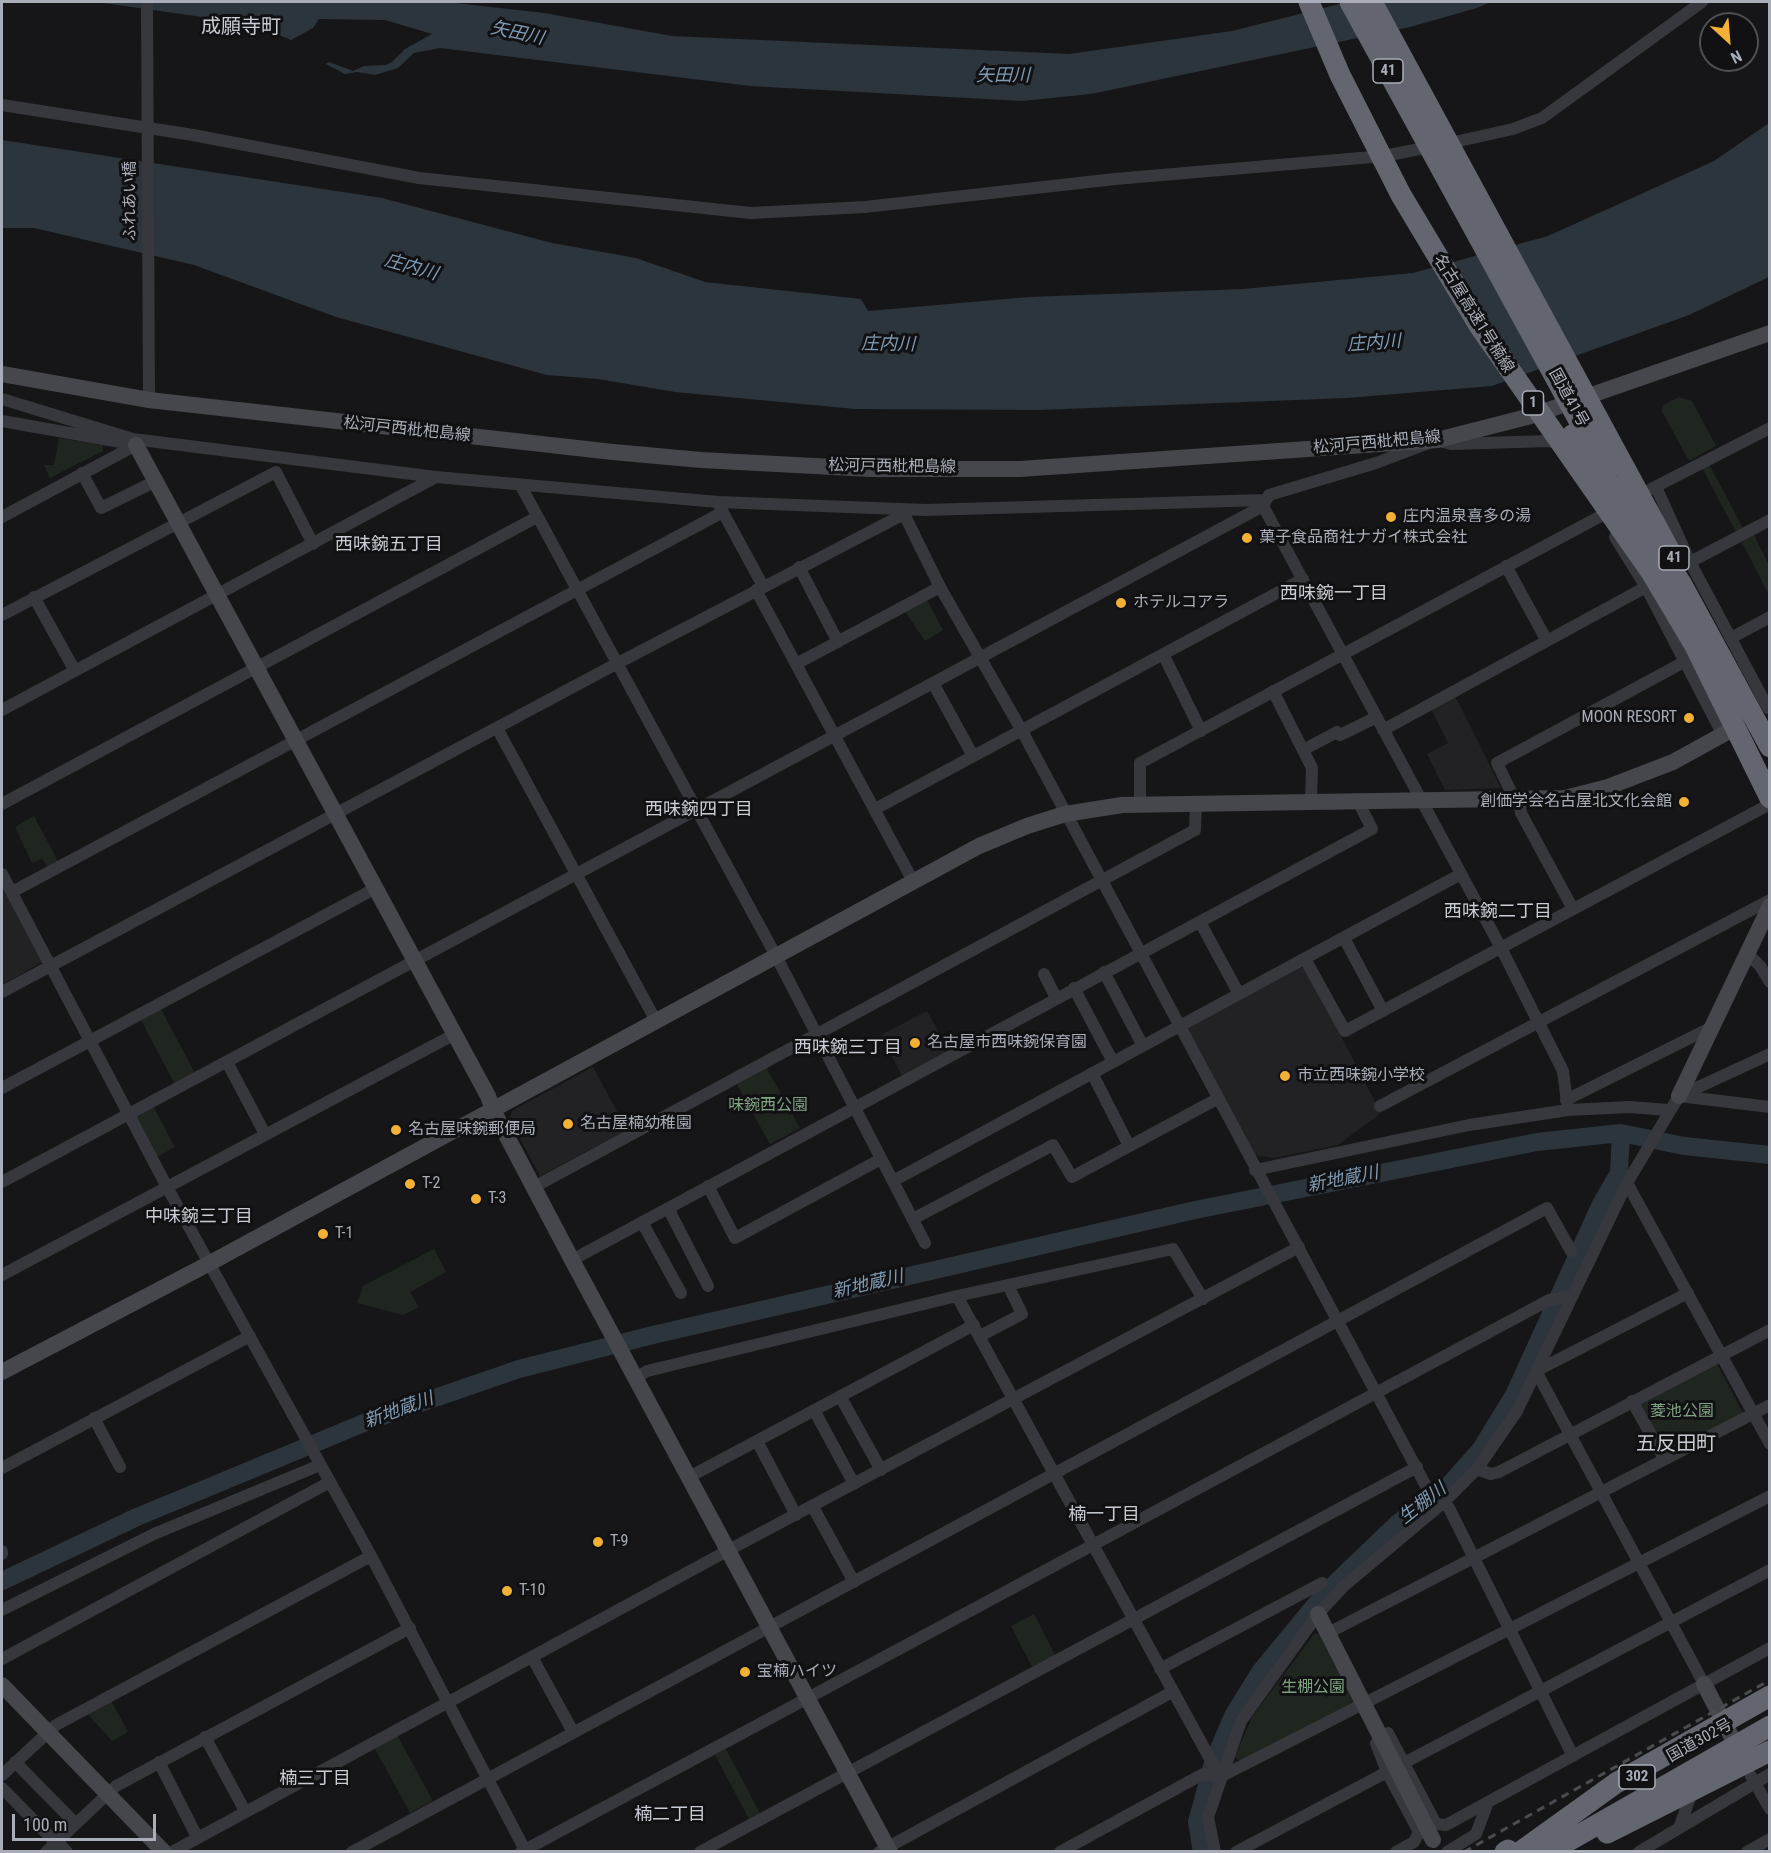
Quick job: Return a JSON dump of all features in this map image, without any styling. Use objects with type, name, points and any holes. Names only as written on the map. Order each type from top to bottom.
[{"type":"highway","name":"名古屋高速1号楠線","points":[[1309,2],[1340,75],[1412,213],[1485,335],[1651,572],[1700,655],[1770,801]]},
{"type":"highway","name":"名古屋高速1号楠線","points":[[1318,2],[1380,132],[1454,264],[1518,364],[1621,497],[1681,583],[1770,747]]},
{"type":"highway","name":"国道41号","points":[[1350,2],[1575,393],[1766,709],[1770,731]]},
{"type":"highway","name":"国道41号","points":[[1372,2],[1435,147]]},
{"type":"highway","name":"国道41号","points":[[1575,393],[1655,586],[1727,733],[1770,801]]},
{"type":"highway","points":[[1621,497],[1628,517],[1665,577],[1770,772]]},
{"type":"highway","points":[[1512,1851],[1616,1783],[1770,1696]]},
{"type":"highway","name":"国道302号","points":[[1512,1851],[1770,1702]]},
{"type":"highway","points":[[1512,1851],[1770,1712]]},
{"type":"highway","points":[[1549,1851],[1770,1726]]},
{"type":"highway","name":"国道302号","points":[[1567,1851],[1770,1740]]},
{"type":"highway","points":[[1567,1851],[1658,1809],[1770,1751]]},
{"type":"street","name":"ふれあい橋","points":[[147,2],[149,400]]},
{"type":"street","points":[[2,105],[193,135],[419,178],[751,213],[865,207],[1115,179],[1384,156],[1513,129],[1542,118],[1701,2]]},
{"type":"street","name":"松河戸西枇杷島線","points":[[2,374],[149,400],[613,452],[701,460],[871,469],[1020,469],[1437,440],[1575,393],[1770,333]]},
{"type":"street","points":[[2,399],[134,442],[455,1034],[727,1551],[771,1626],[886,1850],[1172,1692]]},
{"type":"street","points":[[2,421],[134,442],[720,507],[902,512],[1264,503]]},
{"type":"street","points":[[2,1372],[208,1258],[493,1110],[1003,835],[1065,814],[1140,805],[1565,798],[1608,787],[1673,762],[1766,709],[1731,638],[1651,489],[1770,428]]},
{"type":"street","points":[[2,1182],[979,658],[1264,503],[1269,495],[1376,463],[1437,440],[1451,444],[1550,441],[1557,445],[1577,444],[1615,508],[1140,763],[1140,805]]},
{"type":"street","points":[[2,517],[134,442]]},
{"type":"street","points":[[82,472],[101,508],[156,481]]},
{"type":"street","points":[[2,615],[276,472],[313,544]]},
{"type":"street","points":[[2,710],[436,477]]},
{"type":"street","points":[[521,486],[776,956],[925,1243]]},
{"type":"street","points":[[1264,503],[1383,730],[1502,948],[1563,1071],[1567,1105]]},
{"type":"street","points":[[720,507],[796,664],[914,883]]},
{"type":"street","points":[[12,892],[577,590],[720,507]]},
{"type":"street","points":[[2,992],[902,512]]},
{"type":"street","points":[[902,512],[940,587],[1022,731],[1255,1170],[1417,1467],[1437,1498],[1449,1508],[1475,1556],[1573,1756]]},
{"type":"street","points":[[1602,515],[1646,587],[1684,662],[1727,733]]},
{"type":"street","points":[[2,804],[537,517]]},
{"type":"street","points":[[1690,562],[1770,520]]},
{"type":"street","points":[[799,567],[838,642]]},
{"type":"street","points":[[1506,567],[1547,641]]},
{"type":"street","points":[[874,809],[1303,579]]},
{"type":"street","points":[[796,664],[940,587]]},
{"type":"street","points":[[1383,730],[1646,587]]},
{"type":"street","points":[[34,597],[75,671]]},
{"type":"street","points":[[1731,638],[1770,617]]},
{"type":"street","points":[[1163,654],[1201,731]]},
{"type":"street","points":[[1574,909],[1521,813],[1517,800],[1497,763],[1684,662]]},
{"type":"street","points":[[933,682],[973,756]]},
{"type":"street","points":[[1273,691],[1312,768],[1311,801]]},
{"type":"street","points":[[1303,750],[1337,732],[1340,735],[1377,717]]},
{"type":"street","points":[[497,728],[656,1022]]},
{"type":"street","points":[[572,1260],[1372,829],[1358,801]]},
{"type":"street","points":[[1305,959],[1344,1031],[1502,948],[1770,801]]},
{"type":"street","points":[[534,1187],[1194,830],[1196,803]]},
{"type":"street","points":[[2,874],[167,1186],[410,1628],[524,1851],[1549,1300],[1568,1296]]},
{"type":"street","points":[[893,1181],[1461,874]]},
{"type":"street","points":[[2,1088],[376,888]]},
{"type":"street","points":[[1380,1106],[1770,900]]},
{"type":"street","points":[[1215,1851],[1208,1816],[1213,1772],[1241,1720],[1318,1614],[1344,1586],[1437,1498],[1477,1469],[1517,1411],[1568,1296],[1627,1183],[1668,1110],[1679,1096],[1770,906]]},
{"type":"street","points":[[1200,922],[1239,994]]},
{"type":"street","points":[[1344,938],[1383,1011]]},
{"type":"street","points":[[1746,952],[1760,966],[1770,982]]},
{"type":"street","points":[[1104,972],[1143,1046]]},
{"type":"street","points":[[1044,974],[1056,998]]},
{"type":"street","points":[[1074,988],[1113,1062]]},
{"type":"street","points":[[1567,1105],[1710,1028]]},
{"type":"street","points":[[2,1275],[455,1034]]},
{"type":"street","points":[[1679,1096],[1770,1054]]},
{"type":"street","points":[[228,1062],[265,1134]]},
{"type":"street","points":[[1092,1073],[1129,1146]]},
{"type":"street","points":[[1679,1096],[1770,1107]]},
{"type":"street","points":[[913,1219],[1053,1145],[1072,1177],[1217,1099]]},
{"type":"street","points":[[1255,1170],[1567,1105],[1668,1110]]},
{"type":"street","points":[[708,1186],[735,1238],[881,1159]]},
{"type":"street","points":[[1627,1183],[1770,1444]]},
{"type":"street","points":[[668,1208],[708,1286]]},
{"type":"street","points":[[352,1851],[1548,1208],[1571,1251]]},
{"type":"street","points":[[642,1222],[681,1293]]},
{"type":"street","points":[[171,1851],[727,1551],[1299,1247]]},
{"type":"street","points":[[633,1371],[647,1371],[957,1296],[1173,1249],[1203,1299]]},
{"type":"street","points":[[689,1477],[840,1396],[977,1330],[1022,1314],[1008,1285]]},
{"type":"street","points":[[1536,1371],[1688,1293]]},
{"type":"street","points":[[957,1296],[1160,1668],[1213,1772]]},
{"type":"street","points":[[1477,1469],[1491,1474],[1499,1472],[1770,1330]]},
{"type":"street","points":[[2,1468],[250,1336]]},
{"type":"street","points":[[1536,1371],[1602,1490],[1770,1809]]},
{"type":"street","points":[[840,1396],[881,1470]]},
{"type":"street","points":[[1632,1401],[1664,1458]]},
{"type":"street","points":[[1328,1633],[1770,1404]]},
{"type":"street","points":[[814,1410],[854,1484]]},
{"type":"street","points":[[94,1418],[120,1467]]},
{"type":"street","points":[[757,1441],[796,1515]]},
{"type":"street","points":[[2,1610],[154,1534],[320,1465]]},
{"type":"street","points":[[700,1851],[1417,1467]]},
{"type":"street","points":[[2,1659],[330,1482]]},
{"type":"street","points":[[1060,1851],[1213,1772],[1366,1706],[1639,1562],[1770,1496]]},
{"type":"street","points":[[813,1507],[854,1582]]},
{"type":"street","points":[[2,1775],[47,1731],[371,1556]]},
{"type":"street","points":[[1404,1763],[1770,1569]]},
{"type":"street","points":[[1160,1668],[1322,1582]]},
{"type":"street","points":[[1318,1614],[1433,1839]]},
{"type":"street","points":[[53,1845],[106,1792],[410,1628]]},
{"type":"street","points":[[1366,1706],[1382,1722],[1436,1824],[1446,1825],[1770,1648]]},
{"type":"street","points":[[532,1657],[573,1732]]},
{"type":"street","points":[[2,1685],[164,1851]]},
{"type":"street","points":[[1377,1729],[1375,1740],[1387,1772],[1419,1832],[1414,1842],[1396,1851]]},
{"type":"street","points":[[205,1737],[244,1811]]},
{"type":"street","points":[[15,1762],[75,1823]]},
{"type":"street","points":[[159,1762],[197,1837]]},
{"type":"street","points":[[1236,1851],[1387,1772]]},
{"type":"street","points":[[1639,1851],[1770,1774]]},
{"type":"street","points":[[1679,1828],[1697,1780]]},
{"type":"street","points":[[2,1788],[53,1845],[67,1851]]},
{"type":"street","points":[[1447,1851],[1476,1834],[1488,1802]]},
{"type":"street","points":[[1747,1851],[1770,1839]]},
{"type":"shaded area","points":[[1454,694],[1501,788],[1445,790],[1427,754],[1448,743],[1430,707]]},
{"type":"shaded area","points":[[2,886],[42,962],[2,985]]},
{"type":"shaded area","name":"市立西味鋺小学校","points":[[1301,967],[1306,969],[1381,1113],[1338,1145],[1274,1158],[1252,1155],[1186,1034],[1188,1028]]},
{"type":"shaded area","name":"名古屋市西味鋺保育園","points":[[927,1011],[949,1051],[902,1076],[881,1035]]},
{"type":"shaded area","name":"名古屋楠幼稚園","points":[[593,1067],[627,1130],[540,1176],[509,1118],[513,1110]]},
{"type":"green space","points":[[1679,397],[1692,401],[1716,446],[1689,461],[1662,411],[1663,405]]},
{"type":"green space","points":[[59,438],[103,445],[103,451],[50,478],[44,465],[54,465]]},
{"type":"green space","points":[[1709,464],[1743,528],[1736,532],[1702,468]]},
{"type":"green space","points":[[1754,535],[1769,565],[1769,595],[1741,541]]},
{"type":"green space","points":[[926,598],[943,630],[925,641],[904,610]]},
{"type":"green space","points":[[34,816],[59,863],[49,869],[42,859],[32,863],[15,827]]},
{"type":"green space","points":[[161,1009],[195,1073],[174,1083],[141,1020]]},
{"type":"green space","name":"味鋺西公園","points":[[766,1067],[800,1128],[770,1144],[736,1083]]},
{"type":"green space","points":[[153,1106],[175,1147],[157,1157],[134,1115]]},
{"type":"green space","points":[[434,1249],[446,1272],[410,1292],[419,1307],[403,1315],[357,1303],[363,1286]]},
{"type":"green space","name":"菱池公園","points":[[1716,1362],[1743,1413],[1664,1454],[1637,1404]]},
{"type":"green space","points":[[1034,1614],[1055,1655],[1032,1667],[1011,1626]]},
{"type":"green space","name":"生棚公園","points":[[1314,1634],[1319,1634],[1354,1702],[1241,1762],[1235,1757],[1252,1717]]},
{"type":"green space","points":[[110,1698],[128,1732],[112,1741],[85,1711]]},
{"type":"green space","points":[[397,1735],[433,1801],[410,1813],[374,1747]]},
{"type":"green space","points":[[726,1749],[761,1815],[750,1821],[715,1755]]},
{"type":"water","name":"矢田川","points":[[96,2],[447,2],[544,13],[672,36],[1069,54],[1232,31],[1347,2],[1491,2],[1410,27],[1091,94],[1022,101],[750,86],[440,48],[414,53],[398,68],[375,75],[357,72],[345,74],[326,64],[329,62],[353,71],[364,66],[386,65],[405,49],[432,34],[385,20],[319,19],[313,28],[291,40],[252,24]]},
{"type":"water","name":"庄内川","points":[[1769,123],[1769,277],[1689,315],[1492,386],[1347,398],[1039,410],[855,409],[675,392],[598,379],[547,375],[336,317],[194,265],[34,228],[2,228],[2,140],[382,198],[552,243],[636,258],[705,282],[861,299],[868,311],[1029,297],[1243,289],[1413,273],[1548,236],[1714,161]]},
{"type":"waterway","name":"新地蔵川","points":[[2,1581],[137,1517],[371,1420],[519,1369],[653,1335],[1195,1210],[1537,1142],[1621,1133],[1684,1146],[1770,1155]]},
{"type":"waterway","name":"生棚川","points":[[1202,1852],[1197,1822],[1213,1763],[1233,1716],[1260,1672],[1326,1592],[1398,1523],[1449,1485],[1481,1449],[1514,1395],[1601,1204],[1619,1173],[1621,1133]]},
{"type":"railway","points":[[1464,1852],[1770,1680]]},
{"type":"place","name":"庄内温泉喜多の湯","points":[[1391,517]]},
{"type":"place","name":"菓子食品商社ナガイ株式会社","points":[[1247,538]]},
{"type":"place","name":"ホテルコアラ","points":[[1121,603]]},
{"type":"place","name":"MOON RESORT","points":[[1689,718]]},
{"type":"place","name":"創価学会名古屋北文化会館","points":[[1684,802]]},
{"type":"place","name":"名古屋市西味鋺保育園","points":[[915,1043]]},
{"type":"place","name":"市立西味鋺小学校","points":[[1285,1076]]},
{"type":"place","name":"名古屋楠幼稚園","points":[[568,1124]]},
{"type":"place","name":"名古屋味鋺郵便局","points":[[396,1130]]},
{"type":"place","name":"T-2","points":[[410,1184]]},
{"type":"place","name":"T-3","points":[[476,1199]]},
{"type":"place","name":"T-1","points":[[323,1234]]},
{"type":"place","name":"T-9","points":[[598,1542]]},
{"type":"place","name":"T-10","points":[[507,1591]]},
{"type":"place","name":"宝楠ハイツ","points":[[745,1672]]},
{"type":"district","name":"成願寺町","points":[[241,28]]},
{"type":"district","name":"西味鋺五丁目","points":[[389,545]]},
{"type":"district","name":"西味鋺一丁目","points":[[1334,594]]},
{"type":"district","name":"西味鋺四丁目","points":[[699,810]]},
{"type":"district","name":"西味鋺二丁目","points":[[1498,912]]},
{"type":"district","name":"西味鋺三丁目","points":[[848,1048]]},
{"type":"district","name":"中味鋺三丁目","points":[[199,1217]]},
{"type":"district","name":"五反田町","points":[[1676,1445]]},
{"type":"district","name":"楠一丁目","points":[[1104,1515]]},
{"type":"district","name":"楠三丁目","points":[[315,1779]]},
{"type":"district","name":"楠二丁目","points":[[670,1815]]}]
